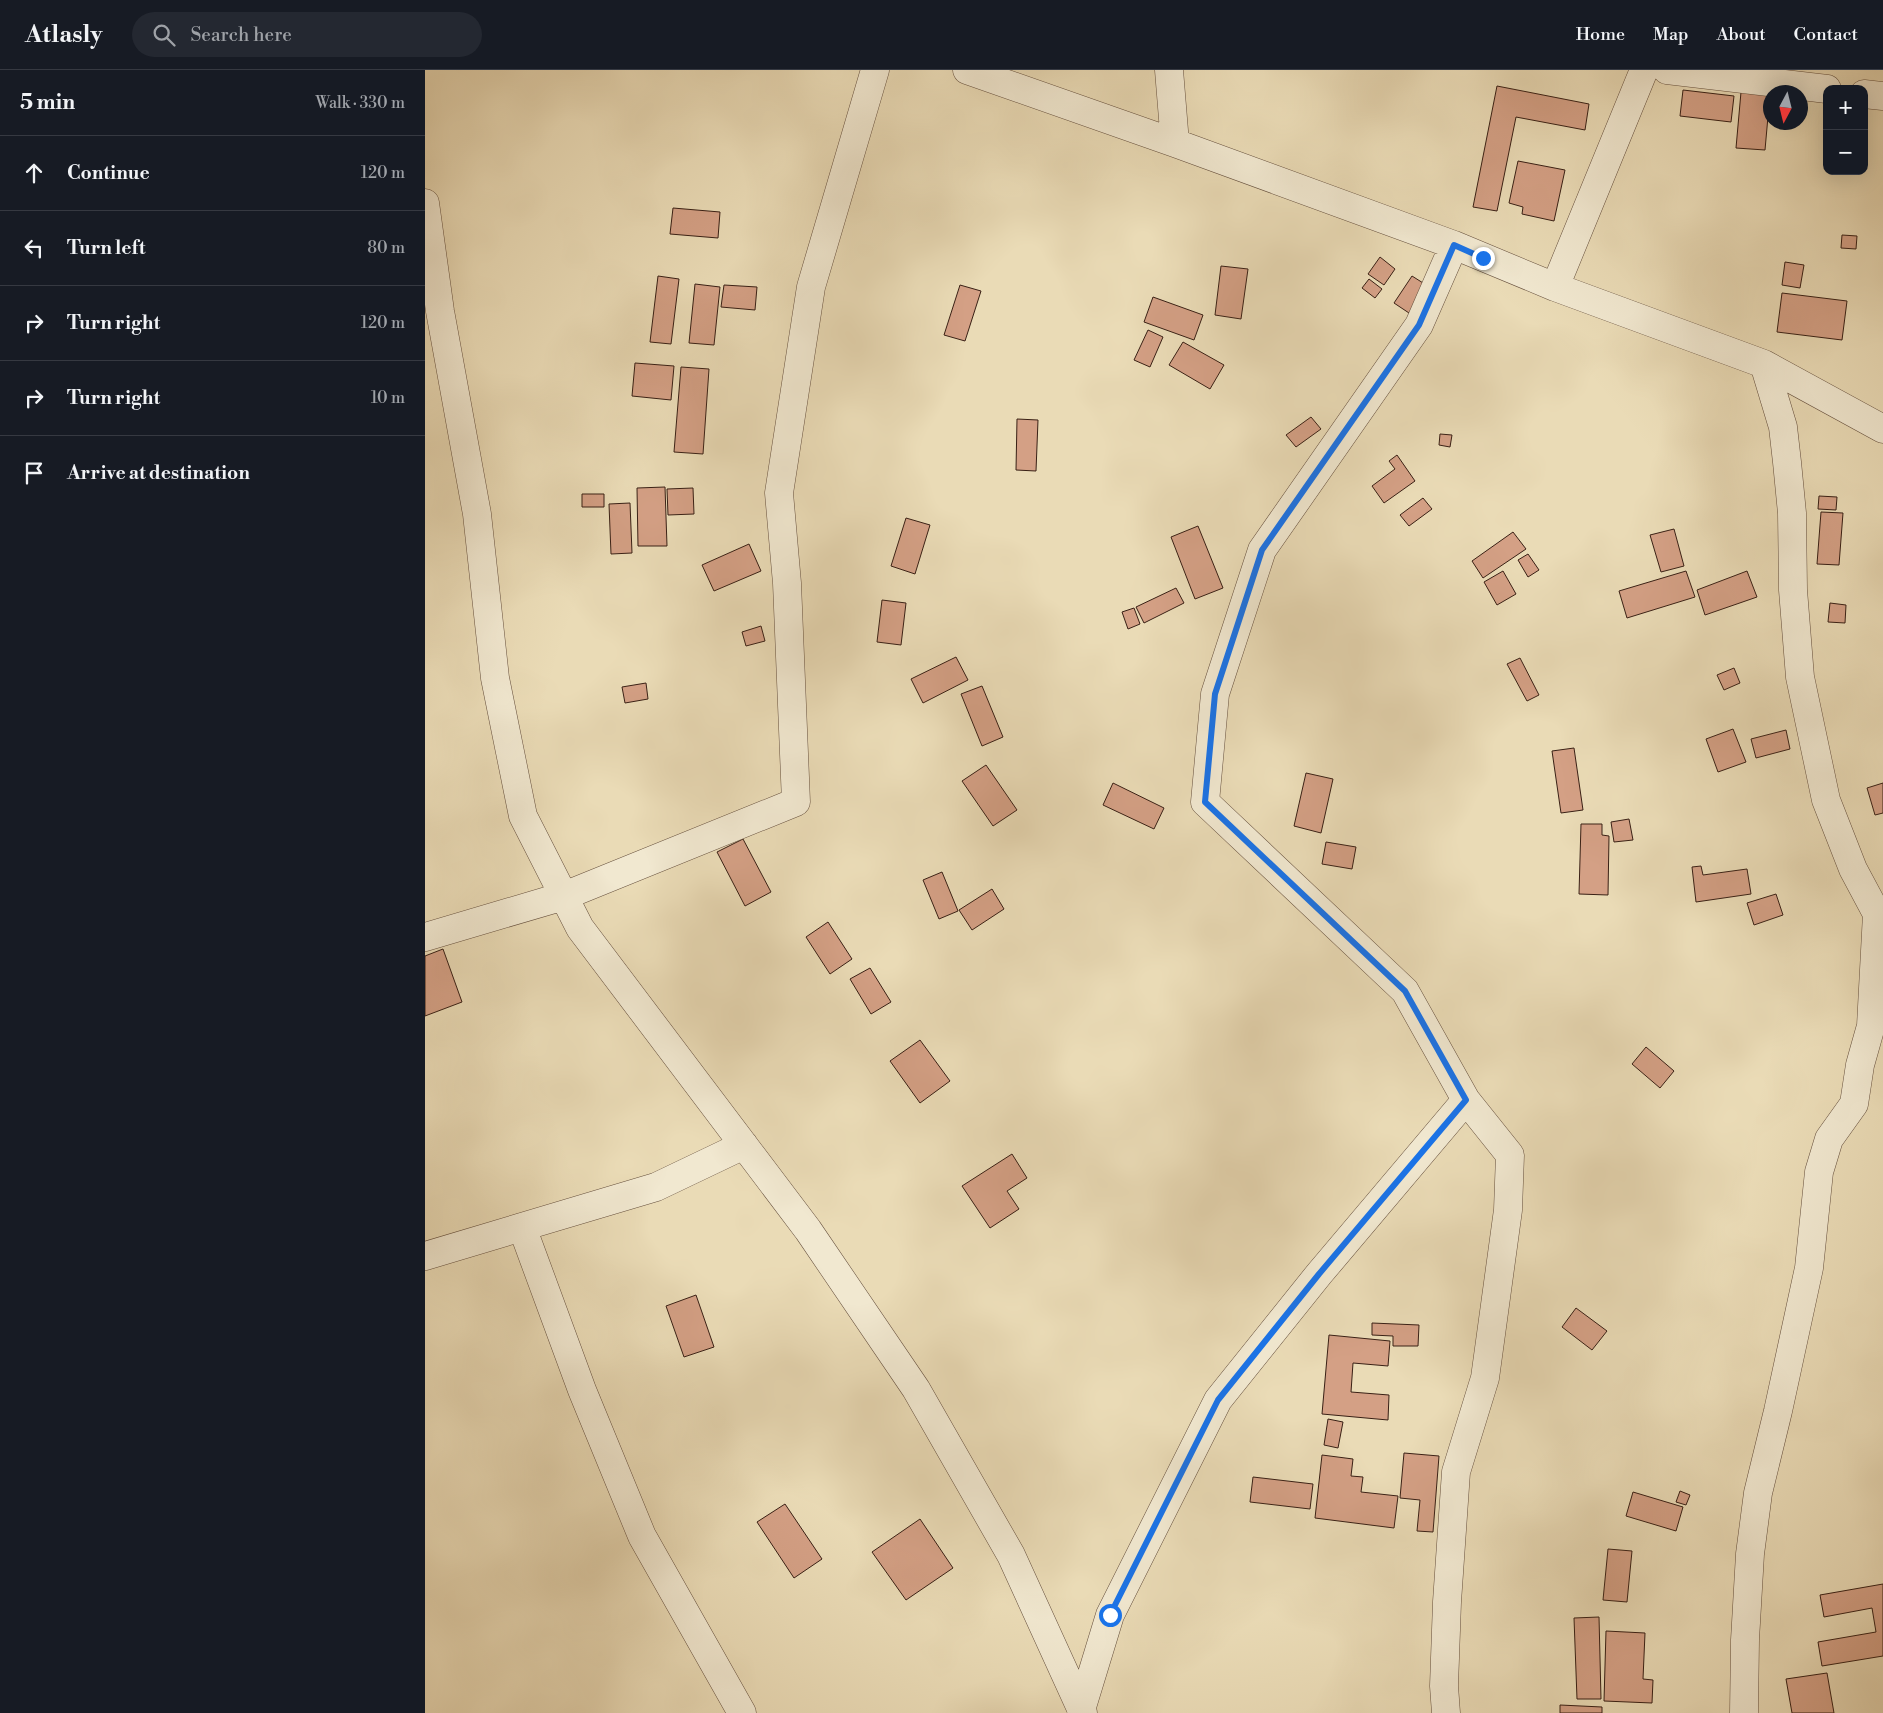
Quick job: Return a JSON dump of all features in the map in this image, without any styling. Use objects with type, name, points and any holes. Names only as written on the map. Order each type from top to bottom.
[{"type":"street","points":[[425,937],[564,896],[796,802],[787,583],[779,493],[811,287],[875,70]]},
{"type":"street","points":[[967,70],[1175,142],[1454,245],[1555,287],[1764,364],[1883,429]]},
{"type":"street","points":[[1169,70],[1175,142]]},
{"type":"street","points":[[1555,287],[1644,70]]},
{"type":"street","points":[[1667,70],[1823,89]]},
{"type":"street","points":[[1868,94],[1883,96]]},
{"type":"street","points":[[425,203],[440,311],[477,514],[495,678],[523,816],[581,928],[809,1230],[916,1390],[1011,1555],[1082,1711]]},
{"type":"street","points":[[1446,1713],[1444,1686],[1447,1602],[1456,1472],[1485,1378],[1508,1210],[1510,1154],[1466,1100],[1405,991],[1205,802],[1215,694],[1262,550],[1419,325],[1454,245]]},
{"type":"street","points":[[1743,1713],[1750,1554],[1758,1493],[1809,1268],[1819,1172],[1829,1139],[1854,1104],[1859,1065],[1871,1026],[1877,914],[1853,869],[1826,800],[1800,677],[1793,590],[1792,513],[1783,427],[1764,364]]},
{"type":"street","points":[[1082,1711],[1110,1615],[1218,1400],[1319,1274],[1466,1100]]},
{"type":"street","points":[[425,1256],[656,1187],[744,1145]]},
{"type":"street","points":[[523,1227],[581,1390],[642,1536],[742,1713]]},
{"type":"building","points":[[1497,86],[1589,104],[1585,130],[1516,117],[1497,211],[1473,207]]},
{"type":"building","points":[[1683,90],[1734,96],[1731,122],[1680,116]]},
{"type":"building","points":[[1741,92],[1763,94],[1763,130],[1767,130],[1765,150],[1736,148]]},
{"type":"building","points":[[1518,161],[1565,170],[1554,221],[1522,214],[1523,207],[1509,203]]},
{"type":"building","points":[[673,208],[720,212],[718,238],[670,234]]},
{"type":"building","points":[[1842,235],[1857,236],[1856,249],[1841,248]]},
{"type":"building","points":[[1380,257],[1395,269],[1384,285],[1368,274]]},
{"type":"building","points":[[1785,262],[1804,265],[1800,288],[1782,285]]},
{"type":"building","points":[[1221,266],[1248,269],[1241,319],[1215,315]]},
{"type":"building","points":[[658,276],[679,279],[671,344],[650,342]]},
{"type":"building","points":[[1412,276],[1431,288],[1412,315],[1394,303]]},
{"type":"building","points":[[1369,279],[1382,289],[1375,298],[1362,288]]},
{"type":"building","points":[[695,284],[720,287],[714,345],[689,343]]},
{"type":"building","points":[[724,285],[757,287],[755,310],[721,307]]},
{"type":"building","points":[[960,285],[981,291],[965,341],[944,335]]},
{"type":"building","points":[[1782,293],[1847,301],[1842,340],[1777,332]]},
{"type":"building","points":[[1153,297],[1203,315],[1194,340],[1144,322]]},
{"type":"building","points":[[1148,330],[1163,337],[1150,367],[1134,360]]},
{"type":"building","points":[[1183,342],[1224,365],[1210,389],[1169,365]]},
{"type":"building","points":[[635,363],[674,366],[671,400],[632,396]]},
{"type":"building","points":[[681,367],[709,369],[703,454],[674,452]]},
{"type":"building","points":[[1311,417],[1321,429],[1296,447],[1286,435]]},
{"type":"building","points":[[1017,419],[1038,420],[1036,471],[1016,470]]},
{"type":"building","points":[[1440,434],[1452,435],[1450,447],[1439,445]]},
{"type":"building","points":[[1397,455],[1415,481],[1384,503],[1372,486],[1395,469],[1389,461]]},
{"type":"building","points":[[665,487],[667,546],[638,546],[637,488]]},
{"type":"building","points":[[693,488],[694,514],[668,515],[667,489]]},
{"type":"building","points":[[582,494],[604,494],[604,507],[582,507]]},
{"type":"building","points":[[1819,496],[1837,497],[1836,510],[1818,509]]},
{"type":"building","points":[[1423,498],[1432,509],[1409,526],[1400,515]]},
{"type":"building","points":[[630,503],[632,553],[611,554],[609,504]]},
{"type":"building","points":[[1821,512],[1843,513],[1839,565],[1817,564]]},
{"type":"building","points":[[906,518],[930,525],[915,574],[891,566]]},
{"type":"building","points":[[1198,526],[1223,588],[1195,599],[1171,537]]},
{"type":"building","points":[[1674,529],[1684,566],[1661,572],[1650,535]]},
{"type":"building","points":[[1513,532],[1526,549],[1483,578],[1472,561]]},
{"type":"building","points":[[749,544],[761,571],[714,591],[702,565]]},
{"type":"building","points":[[1528,554],[1539,570],[1528,577],[1518,560]]},
{"type":"building","points":[[1503,571],[1516,594],[1497,605],[1484,582]]},
{"type":"building","points":[[1686,571],[1695,597],[1627,618],[1619,591]]},
{"type":"building","points":[[1747,571],[1757,597],[1705,615],[1697,590]]},
{"type":"building","points":[[1176,588],[1184,603],[1144,623],[1136,607]]},
{"type":"building","points":[[882,600],[906,603],[901,645],[877,642]]},
{"type":"building","points":[[1830,603],[1846,605],[1845,623],[1828,622]]},
{"type":"building","points":[[1134,608],[1140,624],[1128,629],[1122,612]]},
{"type":"building","points":[[761,626],[765,641],[746,646],[742,632]]},
{"type":"building","points":[[956,657],[968,680],[923,703],[911,679]]},
{"type":"building","points":[[1520,658],[1539,695],[1527,701],[1507,664]]},
{"type":"building","points":[[1734,668],[1740,683],[1724,690],[1717,675]]},
{"type":"building","points":[[646,683],[648,699],[625,703],[622,687]]},
{"type":"building","points":[[982,686],[1003,737],[982,746],[961,694]]},
{"type":"building","points":[[1733,729],[1746,762],[1718,772],[1706,739]]},
{"type":"building","points":[[1786,730],[1790,749],[1756,758],[1751,739]]},
{"type":"building","points":[[1574,748],[1583,810],[1561,813],[1552,751]]},
{"type":"building","points":[[986,765],[1017,810],[993,826],[962,781]]},
{"type":"building","points":[[1306,773],[1333,779],[1321,833],[1294,826]]},
{"type":"building","points":[[1113,783],[1164,808],[1154,829],[1103,805]]},
{"type":"building","points":[[1883,783],[1883,813],[1875,815],[1867,788]]},
{"type":"building","points":[[1629,819],[1633,840],[1614,842],[1611,822]]},
{"type":"building","points":[[1581,824],[1602,824],[1602,835],[1609,836],[1608,895],[1579,894]]},
{"type":"building","points":[[743,839],[771,892],[745,906],[717,852]]},
{"type":"building","points":[[1326,842],[1356,847],[1352,869],[1322,864]]},
{"type":"building","points":[[1701,866],[1703,875],[1747,869],[1751,894],[1696,902],[1692,867]]},
{"type":"building","points":[[942,872],[958,911],[939,919],[923,880]]},
{"type":"building","points":[[992,889],[1004,909],[972,930],[959,910]]},
{"type":"building","points":[[1776,894],[1783,915],[1754,925],[1747,903]]},
{"type":"building","points":[[828,922],[852,959],[830,974],[806,937]]},
{"type":"building","points":[[443,949],[462,1002],[425,1016],[425,956]]},
{"type":"building","points":[[870,968],[891,1002],[871,1014],[850,979]]},
{"type":"building","points":[[920,1040],[950,1081],[920,1103],[890,1061]]},
{"type":"building","points":[[1646,1047],[1674,1071],[1660,1088],[1632,1064]]},
{"type":"building","points":[[1012,1154],[1027,1178],[1007,1191],[1019,1209],[990,1228],[962,1186]]},
{"type":"building","points":[[696,1295],[714,1347],[684,1357],[666,1306]]},
{"type":"building","points":[[1576,1308],[1607,1331],[1592,1350],[1562,1327]]},
{"type":"building","points":[[1372,1323],[1419,1325],[1418,1346],[1393,1346],[1393,1336],[1372,1335]]},
{"type":"building","points":[[1329,1335],[1390,1341],[1388,1366],[1353,1363],[1351,1392],[1389,1395],[1388,1420],[1322,1414]]},
{"type":"building","points":[[1328,1419],[1343,1422],[1338,1448],[1324,1445]]},
{"type":"building","points":[[1404,1453],[1439,1456],[1433,1532],[1417,1531],[1420,1500],[1400,1498]]},
{"type":"building","points":[[1322,1455],[1353,1459],[1351,1476],[1363,1477],[1361,1492],[1398,1496],[1394,1528],[1315,1518]]},
{"type":"building","points":[[1253,1477],[1313,1484],[1310,1509],[1250,1502]]},
{"type":"building","points":[[1680,1491],[1690,1495],[1686,1505],[1676,1502]]},
{"type":"building","points":[[1633,1492],[1683,1507],[1676,1531],[1626,1516]]},
{"type":"building","points":[[785,1504],[822,1559],[794,1578],[757,1522]]},
{"type":"building","points":[[920,1519],[953,1568],[906,1600],[872,1552]]},
{"type":"building","points":[[1608,1549],[1632,1551],[1627,1602],[1603,1600]]},
{"type":"building","points":[[1883,1584],[1883,1656],[1822,1666],[1818,1642],[1876,1632],[1872,1608],[1824,1617],[1820,1595]]},
{"type":"building","points":[[1599,1617],[1601,1699],[1577,1699],[1574,1618]]},
{"type":"building","points":[[1606,1631],[1645,1633],[1643,1679],[1653,1680],[1652,1703],[1604,1701]]},
{"type":"building","points":[[1827,1673],[1834,1713],[1792,1713],[1786,1679]]},
{"type":"building","points":[[1560,1705],[1602,1707],[1602,1713],[1560,1713]]},
{"type":"route","points":[[1110,1615],[1218,1400],[1319,1274],[1466,1100],[1405,991],[1205,802],[1215,694],[1262,550],[1419,325],[1454,245],[1483,258]]}]
